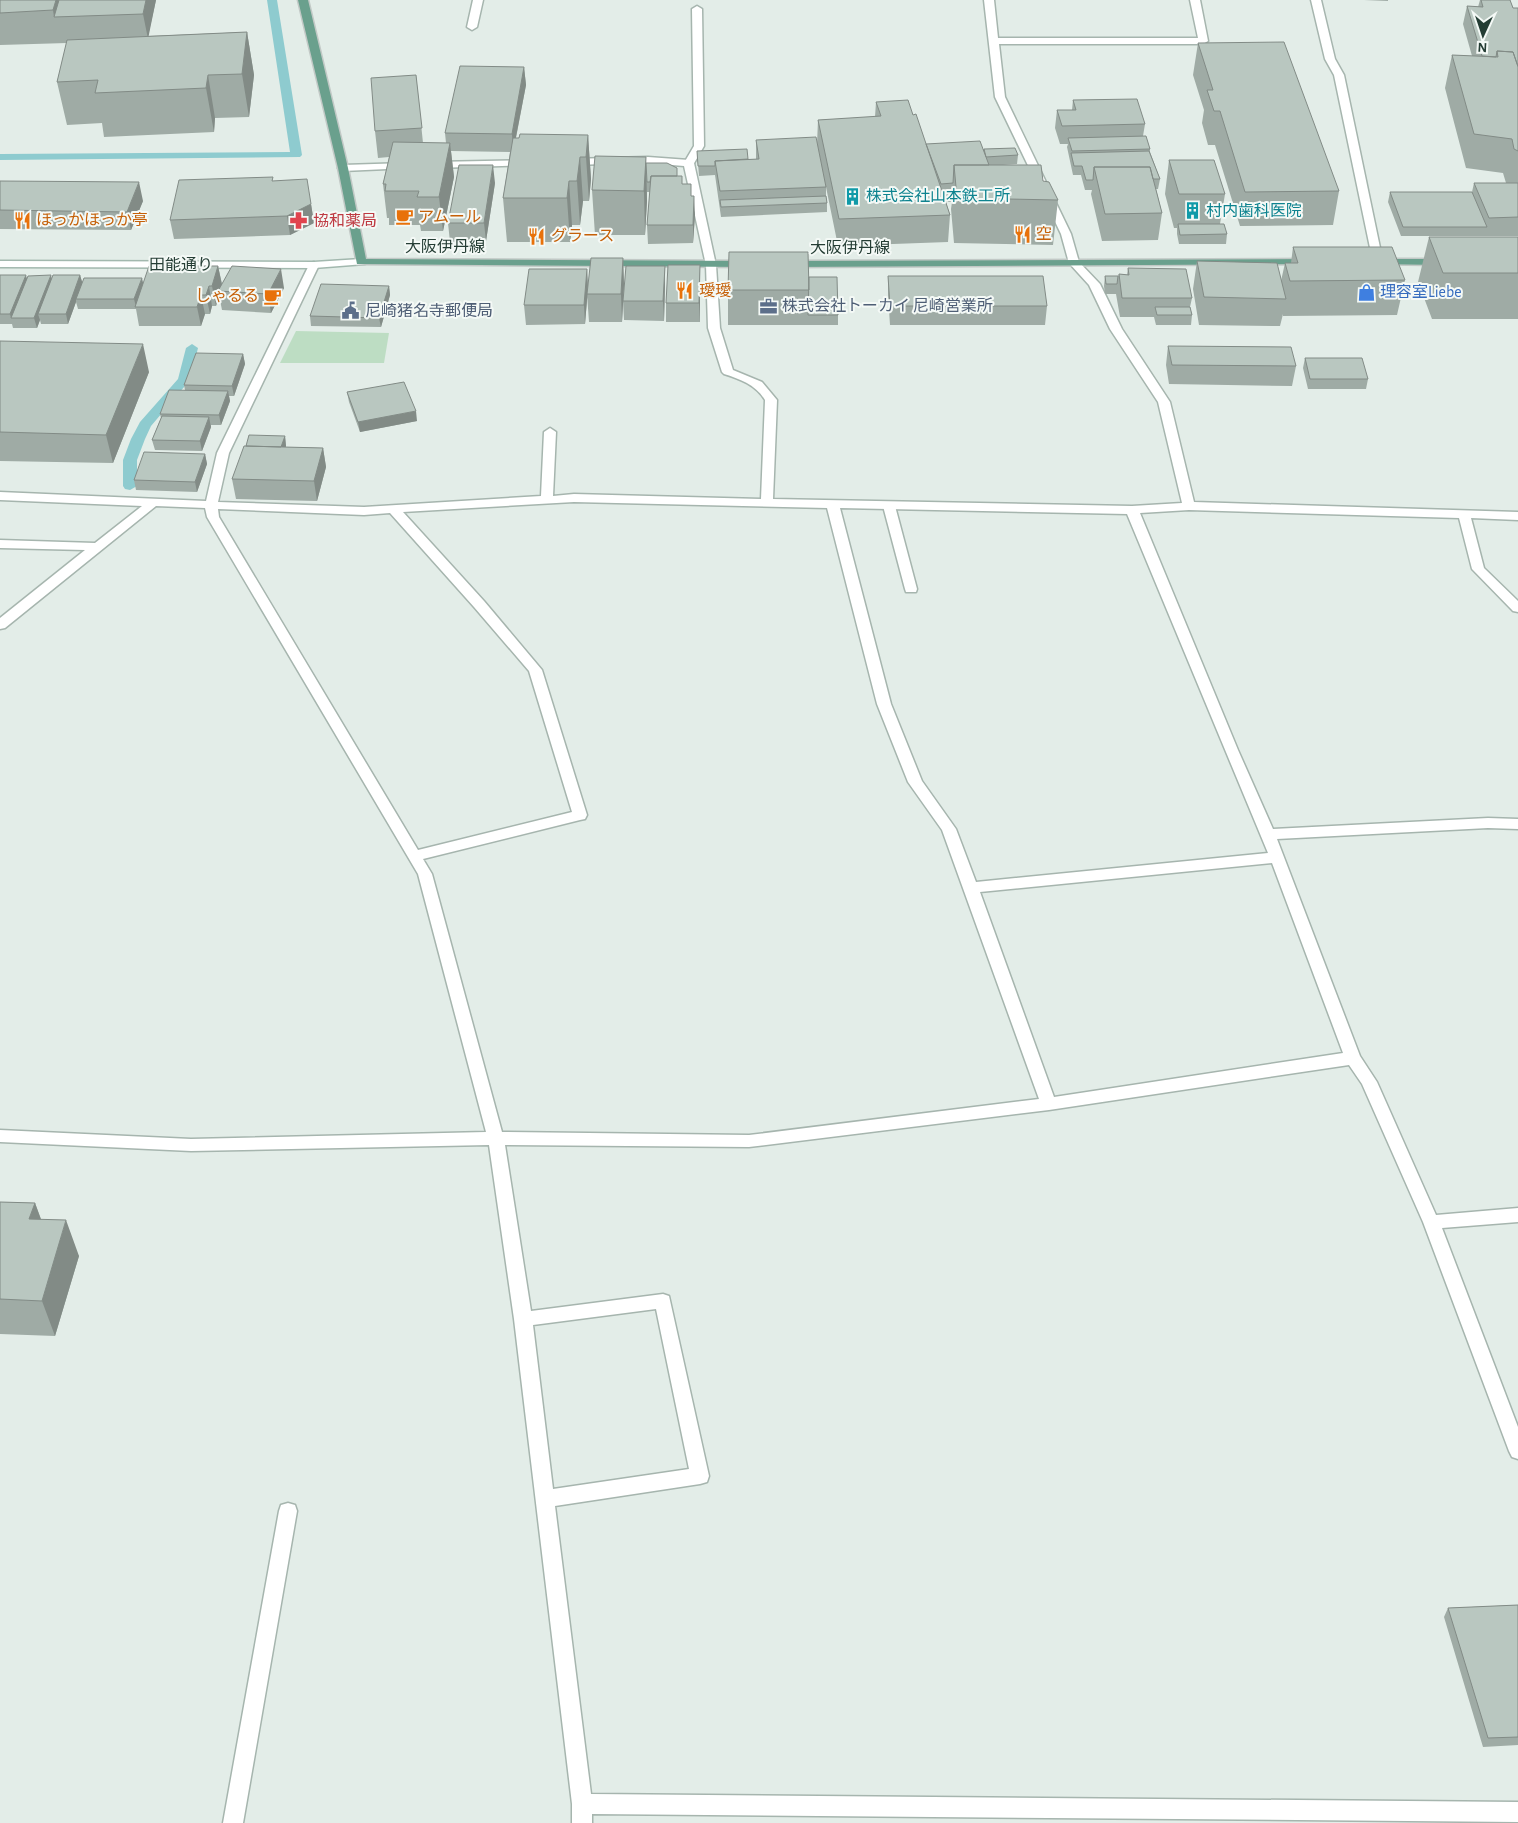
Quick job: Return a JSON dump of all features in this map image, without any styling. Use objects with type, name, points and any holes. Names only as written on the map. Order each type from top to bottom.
[{"type":"main road","points":[[303,0],[343,168],[361,262]]},
{"type":"main road","name":"大阪伊丹線","points":[[361,262],[760,264]]},
{"type":"main road","name":"大阪伊丹線","points":[[780,264],[1319,262]]},
{"type":"main road","points":[[1373,262],[1456,262]]},
{"type":"street","points":[[472,27],[478,0]]},
{"type":"street","points":[[989,0],[1000,97],[1066,234],[1074,263],[1094,284],[1116,329],[1164,402],[1189,506]]},
{"type":"street","points":[[994,41],[1203,41],[1195,0]]},
{"type":"street","points":[[1316,0],[1330,59],[1339,75],[1373,262]]},
{"type":"street","points":[[697,9],[699,146],[689,163],[711,265],[714,328],[728,372],[751,379],[766,390],[771,400],[767,504]]},
{"type":"street","points":[[560,162],[648,160],[689,163]]},
{"type":"street","points":[[343,168],[540,162]]},
{"type":"street","name":"田能通り","points":[[0,264],[314,265],[361,262]]},
{"type":"street","points":[[314,265],[223,453],[211,505],[213,517],[425,874],[496,1138],[523,1319],[582,1813],[1518,1812]]},
{"type":"street","points":[[547,499],[550,432]]},
{"type":"street","points":[[0,496],[364,511],[574,498],[833,506],[1132,510],[1189,506],[1518,516]]},
{"type":"street","points":[[0,625],[154,502]]},
{"type":"street","points":[[833,506],[884,704],[915,782],[949,829],[1049,1104]]},
{"type":"street","points":[[889,506],[911,589]]},
{"type":"street","points":[[394,510],[479,604],[534,670],[580,815],[414,856]]},
{"type":"street","points":[[1132,510],[1231,750],[1268,834],[1353,1058],[1369,1082],[1431,1222],[1518,1451]]},
{"type":"street","points":[[1464,514],[1478,569],[1518,608]]},
{"type":"street","points":[[0,544],[98,547]]},
{"type":"street","points":[[1268,834],[1488,823],[1518,824]]},
{"type":"street","points":[[971,888],[1276,857]]},
{"type":"street","points":[[0,1136],[191,1146],[496,1138],[749,1142],[1049,1104],[1353,1058]]},
{"type":"street","points":[[1431,1222],[1518,1214]]},
{"type":"street","points":[[523,1319],[663,1301],[700,1476],[545,1499]]},
{"type":"street","points":[[233,1823],[288,1511]]},
{"type":"green space","points":[[296,331],[389,333],[384,363],[280,363]]},
{"type":"building","points":[[0,0],[56,0],[53,10],[0,13]]},
{"type":"building","points":[[59,0],[146,0],[143,14],[54,17]]},
{"type":"building","points":[[1481,0],[1510,0],[1513,8],[1518,8],[1518,66],[1513,52],[1497,51],[1496,57],[1482,56],[1467,6],[1483,7]]},
{"type":"building","points":[[247,32],[242,74],[208,75],[206,88],[95,93],[98,80],[57,82],[67,40]]},
{"type":"building","points":[[1284,42],[1339,191],[1245,192],[1220,111],[1214,111],[1207,90],[1213,90],[1198,43]]},
{"type":"building","points":[[1497,51],[1513,52],[1518,67],[1518,151],[1514,149],[1512,139],[1474,134],[1452,55],[1498,57]]},
{"type":"building","points":[[460,66],[524,67],[512,134],[445,133]]},
{"type":"building","points":[[416,75],[422,128],[375,131],[371,78]]},
{"type":"building","points":[[1137,99],[1145,124],[1062,126],[1057,110],[1076,110],[1073,100]]},
{"type":"building","points":[[908,100],[913,115],[916,114],[950,215],[839,219],[818,120],[881,116],[876,102]]},
{"type":"building","points":[[520,134],[588,135],[586,157],[580,157],[577,181],[569,181],[567,198],[503,198],[513,138],[519,138]]},
{"type":"building","points":[[1146,136],[1150,149],[1072,151],[1068,138]]},
{"type":"building","points":[[816,137],[826,187],[720,191],[715,161],[759,159],[756,140]]},
{"type":"building","points":[[980,141],[989,165],[954,165],[953,183],[941,184],[926,144]]},
{"type":"building","points":[[393,142],[450,143],[439,197],[417,197],[419,191],[385,191],[386,184],[383,184]]},
{"type":"building","points":[[1015,148],[1018,155],[986,157],[984,149]]},
{"type":"building","points":[[747,149],[748,159],[715,161],[715,166],[698,166],[697,151]]},
{"type":"building","points":[[1149,151],[1160,179],[1153,179],[1150,167],[1094,167],[1093,180],[1086,180],[1082,166],[1074,166],[1071,153]]},
{"type":"building","points":[[595,156],[646,157],[644,191],[592,190]]},
{"type":"building","points":[[1169,160],[1214,160],[1225,194],[1179,194]]},
{"type":"building","points":[[646,163],[667,163],[677,168],[677,176],[651,176],[650,182],[647,182]]},
{"type":"building","points":[[459,165],[493,165],[484,223],[448,223]]},
{"type":"building","points":[[954,165],[1041,165],[1043,181],[1049,182],[1058,200],[957,198]]},
{"type":"building","points":[[1094,167],[1150,167],[1162,213],[1105,214]]},
{"type":"building","points":[[651,176],[682,176],[682,184],[691,184],[691,196],[694,196],[693,225],[647,225]]},
{"type":"building","points":[[273,177],[272,181],[307,179],[311,204],[287,216],[170,220],[179,180]]},
{"type":"building","points":[[0,181],[139,182],[127,212],[0,210]]},
{"type":"building","points":[[1474,183],[1518,183],[1518,217],[1489,218]]},
{"type":"building","points":[[1390,192],[1472,192],[1487,227],[1403,227]]},
{"type":"building","points":[[826,196],[827,203],[721,207],[720,200]]},
{"type":"building","points":[[1178,224],[1224,224],[1227,234],[1180,235]]},
{"type":"building","points":[[1429,237],[1518,237],[1518,273],[1443,273]]},
{"type":"building","points":[[1293,247],[1392,247],[1405,280],[1290,281],[1285,263],[1298,263]]},
{"type":"building","points":[[729,252],[808,252],[809,290],[728,290]]},
{"type":"building","points":[[591,258],[623,258],[621,294],[587,294]]},
{"type":"building","points":[[1197,261],[1277,263],[1286,299],[1204,297]]},
{"type":"building","points":[[668,265],[700,265],[699,303],[666,303]]},
{"type":"building","points":[[149,266],[218,266],[212,286],[209,286],[206,295],[201,295],[197,307],[135,307]]},
{"type":"building","points":[[232,266],[281,269],[268,294],[218,291]]},
{"type":"building","points":[[626,266],[665,266],[663,301],[623,301]]},
{"type":"building","points":[[1128,268],[1186,269],[1192,298],[1122,298],[1119,274],[1129,275]]},
{"type":"building","points":[[529,269],[587,269],[584,305],[524,305]]},
{"type":"building","points":[[0,275],[26,275],[10,314],[0,314]]},
{"type":"building","points":[[51,275],[34,318],[11,318],[28,276]]},
{"type":"building","points":[[53,275],[80,275],[66,314],[38,314]]},
{"type":"building","points":[[888,276],[1043,276],[1047,306],[890,306]]},
{"type":"building","points":[[1105,276],[1118,276],[1117,284],[1106,284]]},
{"type":"building","points":[[809,277],[837,277],[838,315],[808,315]]},
{"type":"building","points":[[84,278],[142,278],[134,299],[76,299]]},
{"type":"building","points":[[321,284],[389,286],[379,318],[310,316]]},
{"type":"building","points":[[1155,307],[1190,307],[1192,315],[1157,315]]},
{"type":"building","points":[[0,341],[143,344],[106,435],[0,432]]},
{"type":"building","points":[[1168,346],[1291,347],[1296,366],[1172,365]]},
{"type":"building","points":[[196,353],[243,354],[232,386],[184,385]]},
{"type":"building","points":[[1305,358],[1362,358],[1368,379],[1310,379]]},
{"type":"building","points":[[404,382],[416,411],[358,422],[347,392]]},
{"type":"building","points":[[169,390],[228,391],[219,415],[160,414]]},
{"type":"building","points":[[162,416],[209,417],[200,441],[152,440]]},
{"type":"building","points":[[249,435],[285,436],[281,447],[246,446]]},
{"type":"building","points":[[244,446],[323,448],[314,481],[232,479]]},
{"type":"building","points":[[144,452],[205,454],[195,482],[134,480]]},
{"type":"building","points":[[0,1202],[35,1203],[29,1219],[66,1220],[42,1301],[0,1299]]},
{"type":"building","points":[[1518,1605],[1518,1737],[1488,1738],[1448,1608]]},
{"type":"waterway","points":[[0,157],[296,155],[272,0]]},
{"type":"waterway","points":[[130,486],[130,460],[138,439],[145,425],[184,380],[192,348]]},
{"type":"place","name":"株式会社山本鉄工所","points":[[852,196]]},
{"type":"place","name":"村内歯科医院","points":[[1192,211]]},
{"type":"place","name":"アムール","points":[[404,217]]},
{"type":"place","name":"ほっかほっか亭","points":[[22,220]]},
{"type":"place","name":"協和薬局","points":[[299,221]]},
{"type":"place","name":"空","points":[[1022,234]]},
{"type":"place","name":"グラース","points":[[537,236]]},
{"type":"place","name":"璦璦","points":[[685,291]]},
{"type":"place","name":"理容室Liebe","points":[[1366,292]]},
{"type":"place","name":"しゃるる","points":[[273,296]]},
{"type":"place","name":"株式会社トーカイ 尼崎営業所","points":[[768,306]]},
{"type":"place","name":"尼崎猪名寺郵便局","points":[[351,311]]}]
